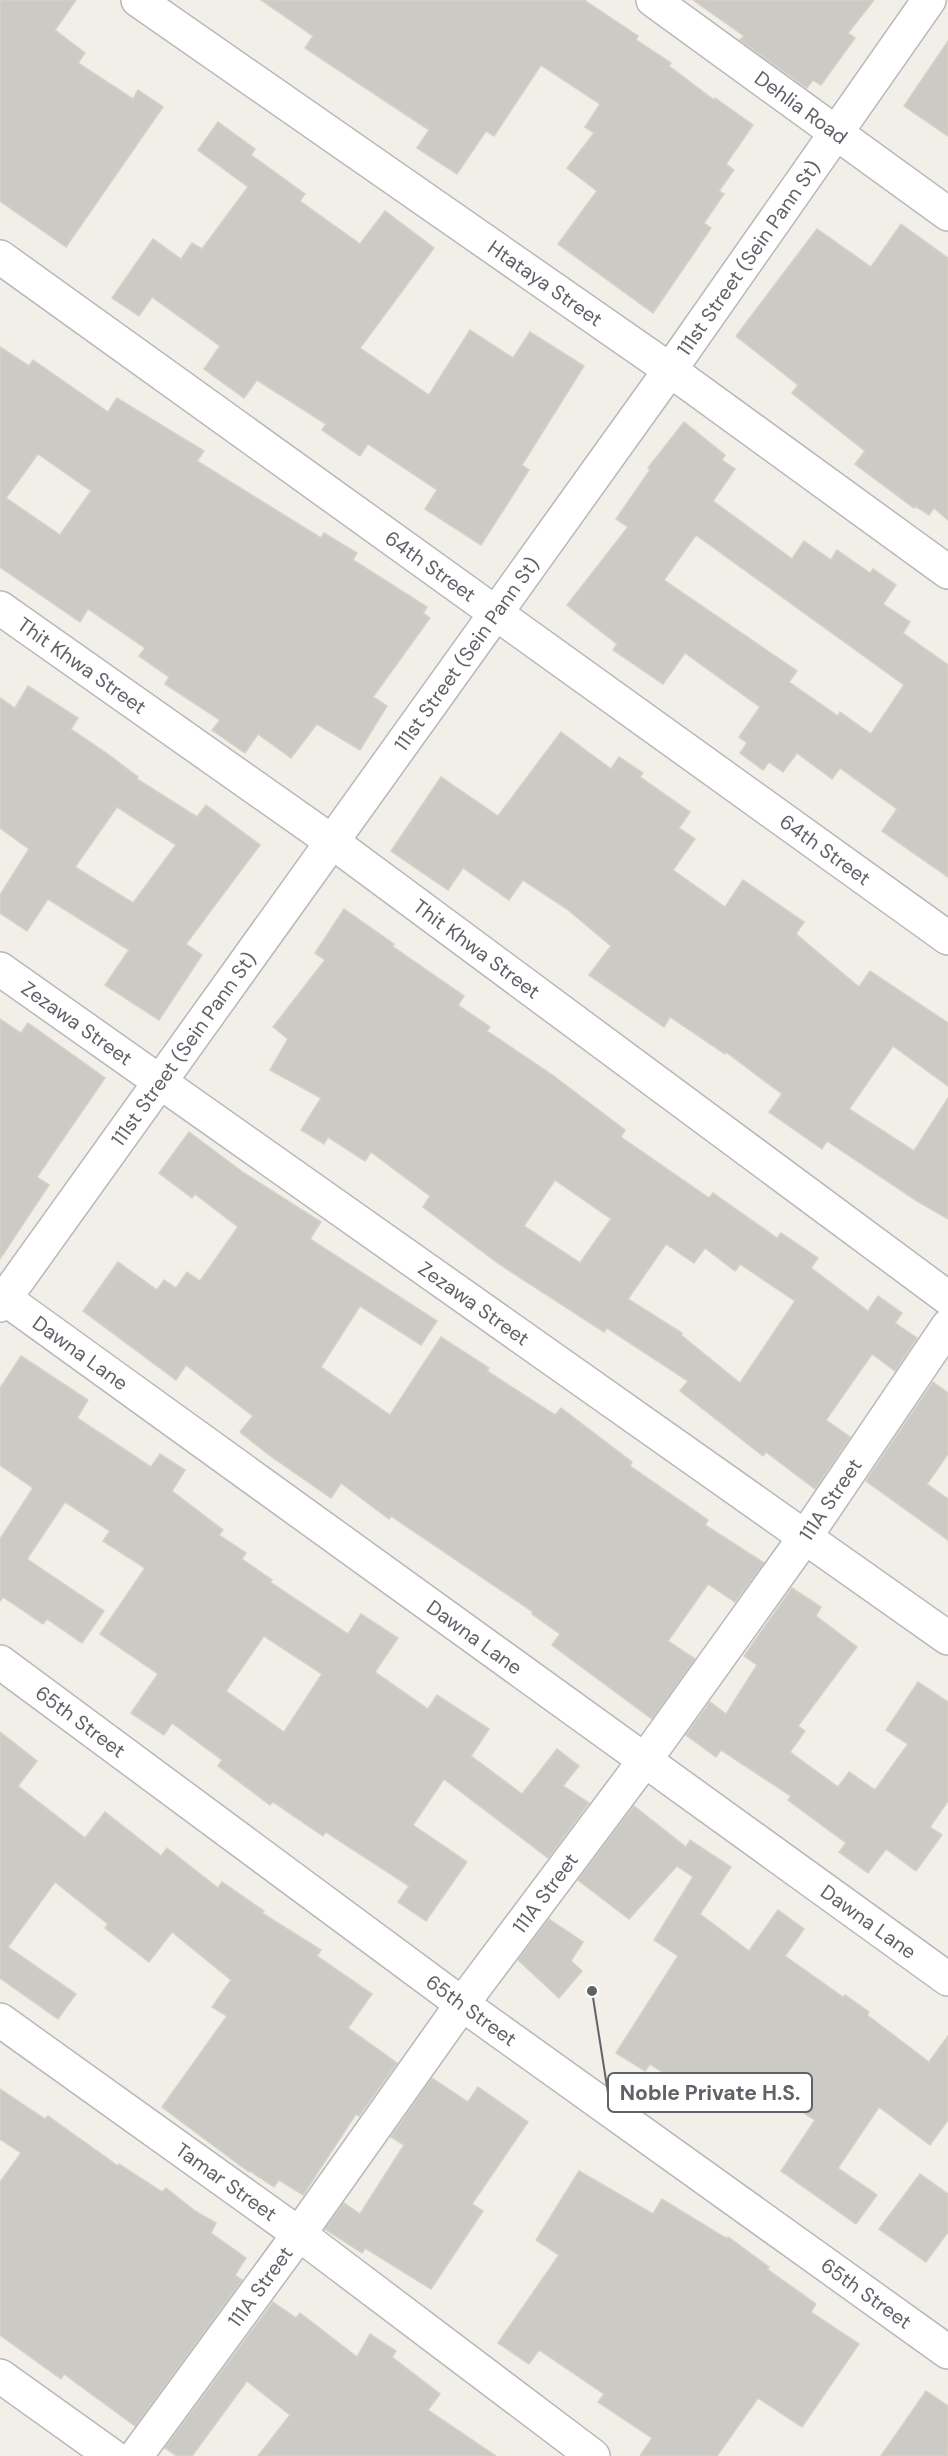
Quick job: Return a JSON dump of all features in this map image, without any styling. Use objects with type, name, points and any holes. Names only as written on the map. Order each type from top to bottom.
[{"type":"street","name":"Htataya Street","points":[[138,0],[670,370],[948,572]]},
{"type":"street","name":"Dehlia Road","points":[[653,0],[948,214]]},
{"type":"street","name":"111st Street (Sein Pann St)","points":[[2,1300],[670,370],[929,0]]},
{"type":"street","name":"64th Street","points":[[0,257],[948,938]]},
{"type":"street","name":"Thit Khwa Street","points":[[0,608],[331,841],[948,1298]]},
{"type":"street","name":"Zezawa Street","points":[[0,969],[158,1083],[948,1638]]},
{"type":"street","name":"Dawna Lane","points":[[2,1300],[948,1979]]},
{"type":"street","name":"111A Street","points":[[135,2456],[299,2234],[462,2004],[645,1760],[805,1537],[948,1326]]},
{"type":"street","name":"65th Street","points":[[0,1662],[462,2004],[948,2352]]},
{"type":"street","name":"Tamar Street","points":[[0,2020],[299,2234],[592,2456]]},
{"type":"street","points":[[0,2376],[112,2456]]},
{"type":"building","points":[[0,0],[76,0],[55,30],[85,53],[78,63],[133,99],[138,90],[163,107],[66,247],[0,201]]},
{"type":"building","points":[[261,0],[584,0],[638,36],[636,40],[671,63],[669,66],[714,100],[715,98],[753,125],[726,164],[734,170],[719,191],[724,194],[704,223],[711,228],[653,313],[558,244],[597,191],[567,168],[594,133],[585,127],[600,104],[541,65],[494,136],[486,131],[457,174],[417,148],[429,130],[305,48],[313,36]]},
{"type":"building","points":[[693,0],[874,0],[848,33],[855,38],[821,85],[813,80],[807,88],[740,40],[744,36]]},
{"type":"building","points":[[948,41],[948,136],[904,106]]},
{"type":"building","points":[[218,122],[255,149],[251,155],[305,194],[300,201],[360,244],[385,211],[434,248],[360,348],[429,395],[470,330],[513,358],[530,332],[584,366],[522,465],[529,470],[481,545],[425,509],[437,490],[368,444],[360,456],[322,430],[326,424],[257,380],[244,398],[204,369],[220,346],[152,297],[139,316],[112,298],[153,239],[181,259],[192,243],[202,249],[248,187],[198,150]]},
{"type":"building","points":[[901,224],[948,258],[948,520],[934,508],[929,515],[915,506],[914,508],[855,464],[865,451],[792,393],[798,385],[736,336],[817,229],[871,267]]},
{"type":"building","points":[[0,347],[29,366],[33,360],[108,412],[117,398],[204,451],[197,461],[321,538],[324,533],[357,553],[353,560],[427,607],[423,613],[430,618],[373,697],[387,706],[360,750],[317,724],[291,758],[258,734],[245,753],[212,730],[220,720],[165,684],[169,677],[139,656],[145,648],[88,609],[80,622],[0,567]],"holes":[[[38,454],[91,491],[60,535],[6,498]]]},
{"type":"building","points":[[684,422],[725,455],[722,460],[735,469],[713,501],[792,559],[804,541],[831,560],[837,550],[870,573],[873,569],[896,585],[883,604],[910,622],[903,633],[948,665],[948,877],[882,831],[897,809],[840,768],[832,779],[797,753],[783,772],[769,762],[763,770],[740,753],[747,743],[739,737],[760,707],[685,653],[663,684],[613,650],[617,644],[567,605],[628,527],[616,519],[650,470],[648,468]],"holes":[[[696,535],[904,685],[871,734],[840,712],[838,716],[789,682],[797,671],[664,580]]]},
{"type":"building","points":[[28,686],[78,718],[71,729],[109,755],[138,777],[137,779],[197,817],[206,805],[260,845],[186,944],[202,955],[159,1020],[105,985],[129,950],[48,899],[27,931],[0,913],[0,895],[29,849],[0,828],[0,698],[15,708]],"holes":[[[117,807],[176,845],[133,903],[75,867]]]},
{"type":"building","points":[[561,732],[611,769],[619,757],[643,773],[640,777],[690,812],[679,828],[695,839],[673,870],[725,907],[743,880],[804,922],[796,934],[859,987],[870,971],[948,1023],[948,1086],[893,1046],[849,1109],[914,1151],[948,1098],[948,1219],[827,1141],[822,1149],[769,1112],[782,1094],[726,1052],[725,1054],[670,1017],[664,1027],[589,975],[611,946],[567,909],[523,880],[509,900],[463,868],[448,890],[391,851],[441,777],[498,816]]},
{"type":"building","points":[[344,909],[464,996],[458,1005],[490,1027],[487,1031],[551,1074],[625,1130],[621,1137],[709,1198],[713,1193],[777,1238],[781,1233],[818,1258],[811,1268],[868,1311],[878,1296],[902,1313],[895,1323],[917,1338],[895,1371],[872,1354],[826,1420],[850,1437],[815,1489],[766,1452],[763,1456],[680,1391],[688,1381],[607,1328],[604,1332],[499,1264],[423,1207],[430,1196],[371,1152],[365,1161],[328,1137],[324,1144],[301,1130],[321,1098],[270,1070],[288,1039],[273,1027],[325,960],[315,953]],"holes":[[[555,1180],[611,1219],[580,1263],[524,1226]],[[666,1244],[694,1263],[705,1248],[735,1271],[740,1264],[795,1301],[740,1383],[681,1335],[682,1333],[628,1299]]]},
{"type":"building","points":[[0,1019],[21,1033],[28,1023],[105,1078],[37,1177],[49,1185],[0,1259]]},
{"type":"building","points":[[189,1132],[244,1173],[321,1222],[310,1239],[437,1321],[421,1345],[360,1306],[321,1367],[390,1415],[441,1337],[489,1368],[487,1371],[555,1415],[561,1408],[632,1462],[630,1466],[708,1520],[705,1525],[764,1563],[735,1602],[708,1584],[668,1641],[695,1659],[652,1719],[552,1645],[560,1634],[532,1614],[533,1612],[391,1516],[389,1519],[341,1483],[331,1498],[240,1432],[253,1416],[186,1365],[176,1380],[83,1311],[118,1262],[157,1290],[164,1280],[176,1288],[187,1272],[200,1281],[238,1227],[195,1194],[192,1198],[159,1173]]},
{"type":"building","points":[[21,1356],[88,1400],[77,1418],[151,1467],[160,1454],[185,1470],[172,1491],[223,1530],[219,1535],[246,1553],[242,1559],[272,1580],[270,1582],[348,1634],[361,1614],[398,1638],[375,1672],[428,1709],[437,1695],[489,1729],[471,1756],[522,1794],[557,1749],[579,1766],[563,1786],[589,1803],[548,1858],[444,1779],[413,1825],[467,1862],[426,1921],[398,1902],[409,1886],[326,1832],[323,1836],[273,1802],[270,1805],[218,1766],[222,1760],[172,1723],[164,1735],[131,1713],[158,1674],[100,1634],[145,1568],[103,1541],[110,1531],[65,1502],[27,1559],[104,1611],[82,1643],[47,1619],[43,1624],[3,1597],[0,1601],[0,1539],[33,1488],[0,1465],[0,1388]],"holes":[[[264,1636],[322,1674],[284,1732],[226,1691]]]},
{"type":"building","points":[[933,1382],[948,1393],[948,1454],[927,1484],[948,1499],[948,1540],[866,1481]]},
{"type":"building","points":[[792,1588],[821,1607],[816,1616],[857,1647],[798,1726],[805,1731],[790,1752],[838,1787],[849,1772],[875,1790],[908,1744],[886,1730],[918,1682],[948,1702],[948,1801],[930,1827],[942,1835],[916,1871],[886,1849],[868,1873],[839,1852],[846,1843],[788,1800],[791,1796],[721,1750],[716,1757],[686,1735],[710,1702],[726,1714],[757,1665],[744,1656]]},
{"type":"building","points":[[0,1732],[37,1761],[18,1786],[85,1838],[105,1812],[161,1856],[167,1848],[218,1888],[222,1882],[264,1911],[262,1913],[321,1950],[317,1956],[372,1994],[348,2028],[397,2063],[359,2116],[356,2114],[303,2195],[279,2180],[274,2187],[249,2172],[162,2107],[227,2016],[212,2007],[231,1980],[172,1932],[149,1962],[105,1928],[108,1924],[55,1882],[8,1947],[76,1994],[58,2019],[0,1978]]},
{"type":"building","points":[[634,1806],[686,1847],[690,1840],[731,1867],[700,1914],[749,1951],[778,1910],[804,1929],[785,1956],[843,1997],[845,1995],[869,2012],[867,2015],[929,2062],[948,2036],[948,2120],[930,2145],[879,2107],[838,2168],[877,2195],[856,2224],[781,2171],[815,2120],[742,2073],[717,2109],[650,2064],[645,2071],[616,2053],[678,1956],[654,1940],[693,1877],[677,1866],[629,1919],[578,1880]]},
{"type":"building","points":[[549,1919],[583,1942],[571,1961],[582,1971],[559,1998],[518,1960]]},
{"type":"building","points":[[432,2078],[468,2102],[478,2087],[528,2122],[472,2204],[483,2211],[431,2289],[365,2248],[362,2253],[325,2229],[344,2203],[360,2214],[404,2145],[391,2137]]},
{"type":"building","points":[[0,2089],[45,2119],[48,2116],[118,2166],[119,2164],[162,2192],[166,2188],[195,2211],[216,2223],[211,2233],[246,2258],[235,2275],[242,2280],[135,2426],[64,2374],[61,2379],[0,2335],[0,2182],[21,2153],[0,2139]]},
{"type":"building","points":[[579,2171],[653,2214],[662,2199],[727,2239],[728,2237],[769,2267],[767,2269],[816,2304],[811,2312],[859,2344],[802,2427],[758,2398],[717,2456],[640,2456],[652,2438],[598,2402],[604,2394],[539,2350],[529,2364],[498,2343],[559,2255],[536,2240]]},
{"type":"building","points":[[920,2174],[948,2194],[948,2232],[926,2262],[879,2229]]},
{"type":"building","points":[[273,2302],[296,2318],[300,2313],[357,2357],[370,2334],[396,2351],[392,2357],[440,2394],[428,2410],[496,2456],[258,2456],[290,2415],[247,2381],[192,2456],[177,2456],[165,2448]]},
{"type":"building","points":[[926,2391],[948,2406],[948,2456],[881,2456]]},
{"type":"place","name":"Noble Private H.S.","points":[[592,1991]]}]
